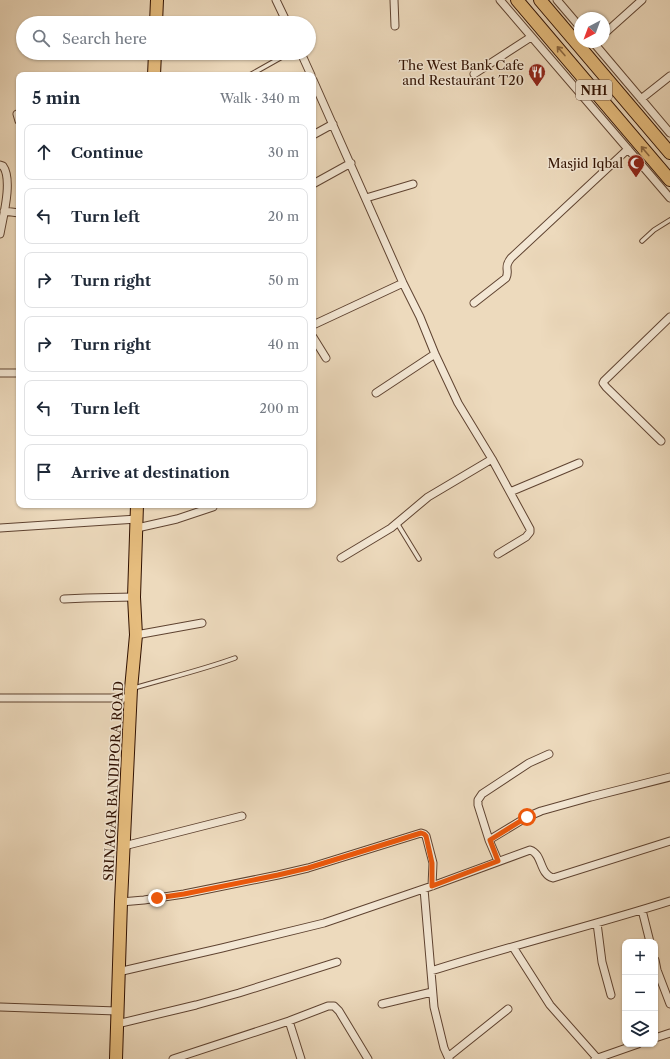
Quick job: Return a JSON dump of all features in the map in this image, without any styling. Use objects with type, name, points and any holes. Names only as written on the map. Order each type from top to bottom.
[{"type":"highway","points":[[156,16],[157,0]]},
{"type":"highway","name":"NH1","points":[[518,0],[670,180]]},
{"type":"highway","name":"NH1","points":[[540,0],[670,153]]},
{"type":"highway","points":[[154,72],[155,60]]},
{"type":"highway","name":"SRINAGAR BANDIPORA ROAD","points":[[116,1059],[121,902],[131,693],[136,635],[134,597],[137,508]]},
{"type":"street","points":[[276,0],[284,16]]},
{"type":"street","points":[[394,0],[396,26]]},
{"type":"street","points":[[500,0],[670,198]]},
{"type":"street","points":[[557,0],[574,20]]},
{"type":"street","points":[[610,29],[642,0]]},
{"type":"street","points":[[474,74],[531,37]]},
{"type":"street","points":[[583,52],[587,48]]},
{"type":"street","points":[[599,48],[670,132],[659,140]]},
{"type":"street","points":[[304,60],[310,72]]},
{"type":"street","points":[[641,99],[670,76]]},
{"type":"street","points":[[316,87],[458,403],[492,459],[529,526],[530,532],[526,537],[498,554]]},
{"type":"street","points":[[316,133],[333,124]]},
{"type":"street","points":[[474,303],[506,278],[508,275],[506,266],[511,258],[628,149]]},
{"type":"street","points":[[316,182],[351,163]]},
{"type":"street","points":[[0,165],[4,167],[8,179],[7,196],[0,234]]},
{"type":"street","points":[[366,198],[413,184]]},
{"type":"street","points":[[4,211],[16,213]]},
{"type":"street","points":[[316,324],[403,283]]},
{"type":"street","points":[[661,440],[603,384],[604,381],[670,317]]},
{"type":"street","points":[[316,342],[326,358]]},
{"type":"street","points":[[376,393],[435,354]]},
{"type":"street","points":[[0,373],[16,373]]},
{"type":"street","points":[[341,558],[391,528],[428,497],[492,459]]},
{"type":"street","points":[[510,492],[579,463]]},
{"type":"street","points":[[0,528],[137,524],[177,519],[210,508]]},
{"type":"street","points":[[64,599],[134,597]]},
{"type":"street","points":[[136,635],[202,623]]},
{"type":"street","points":[[0,698],[131,693]]},
{"type":"street","points":[[498,861],[478,804],[479,796],[529,763],[549,754]]},
{"type":"street","points":[[490,840],[527,817],[541,811],[670,776]]},
{"type":"street","points":[[124,846],[242,816]]},
{"type":"street","points":[[121,902],[184,894],[278,875],[308,868],[421,833],[426,836],[432,858],[432,886]]},
{"type":"street","points":[[118,972],[324,923],[424,889],[530,850],[533,850],[536,854],[546,874],[553,878],[670,841]]},
{"type":"street","points":[[424,889],[432,992],[444,1048],[448,1058],[508,1009]]},
{"type":"street","points":[[431,972],[475,957],[670,901]]},
{"type":"street","points":[[642,910],[649,939]]},
{"type":"street","points":[[597,923],[602,962],[611,995]]},
{"type":"street","points":[[513,947],[550,1004],[596,1059],[630,1047]]},
{"type":"street","points":[[117,1024],[239,993],[337,962]]},
{"type":"street","points":[[658,970],[670,1004]]},
{"type":"street","points":[[382,1004],[432,992]]},
{"type":"street","points":[[173,1059],[289,1021],[328,1006],[334,1006],[338,1011],[368,1059]]},
{"type":"street","points":[[0,1007],[117,1011]]},
{"type":"street","points":[[289,1021],[302,1059]]},
{"type":"street","points":[[658,1037],[670,1033]]},
{"type":"lane","points":[[255,72],[277,60]]},
{"type":"lane","points":[[642,241],[654,230],[670,220]]},
{"type":"lane","points":[[397,523],[419,559]]},
{"type":"lane","points":[[131,693],[235,658]]},
{"type":"place","name":"The West Bank Cafe and Restaurant T20","points":[[537,87]]},
{"type":"place","name":"Masjid Iqbal","points":[[636,178]]},
{"type":"route","points":[[157,898],[184,894],[308,868],[421,833],[426,836],[432,858],[432,886],[498,861],[490,840],[527,817]]}]
